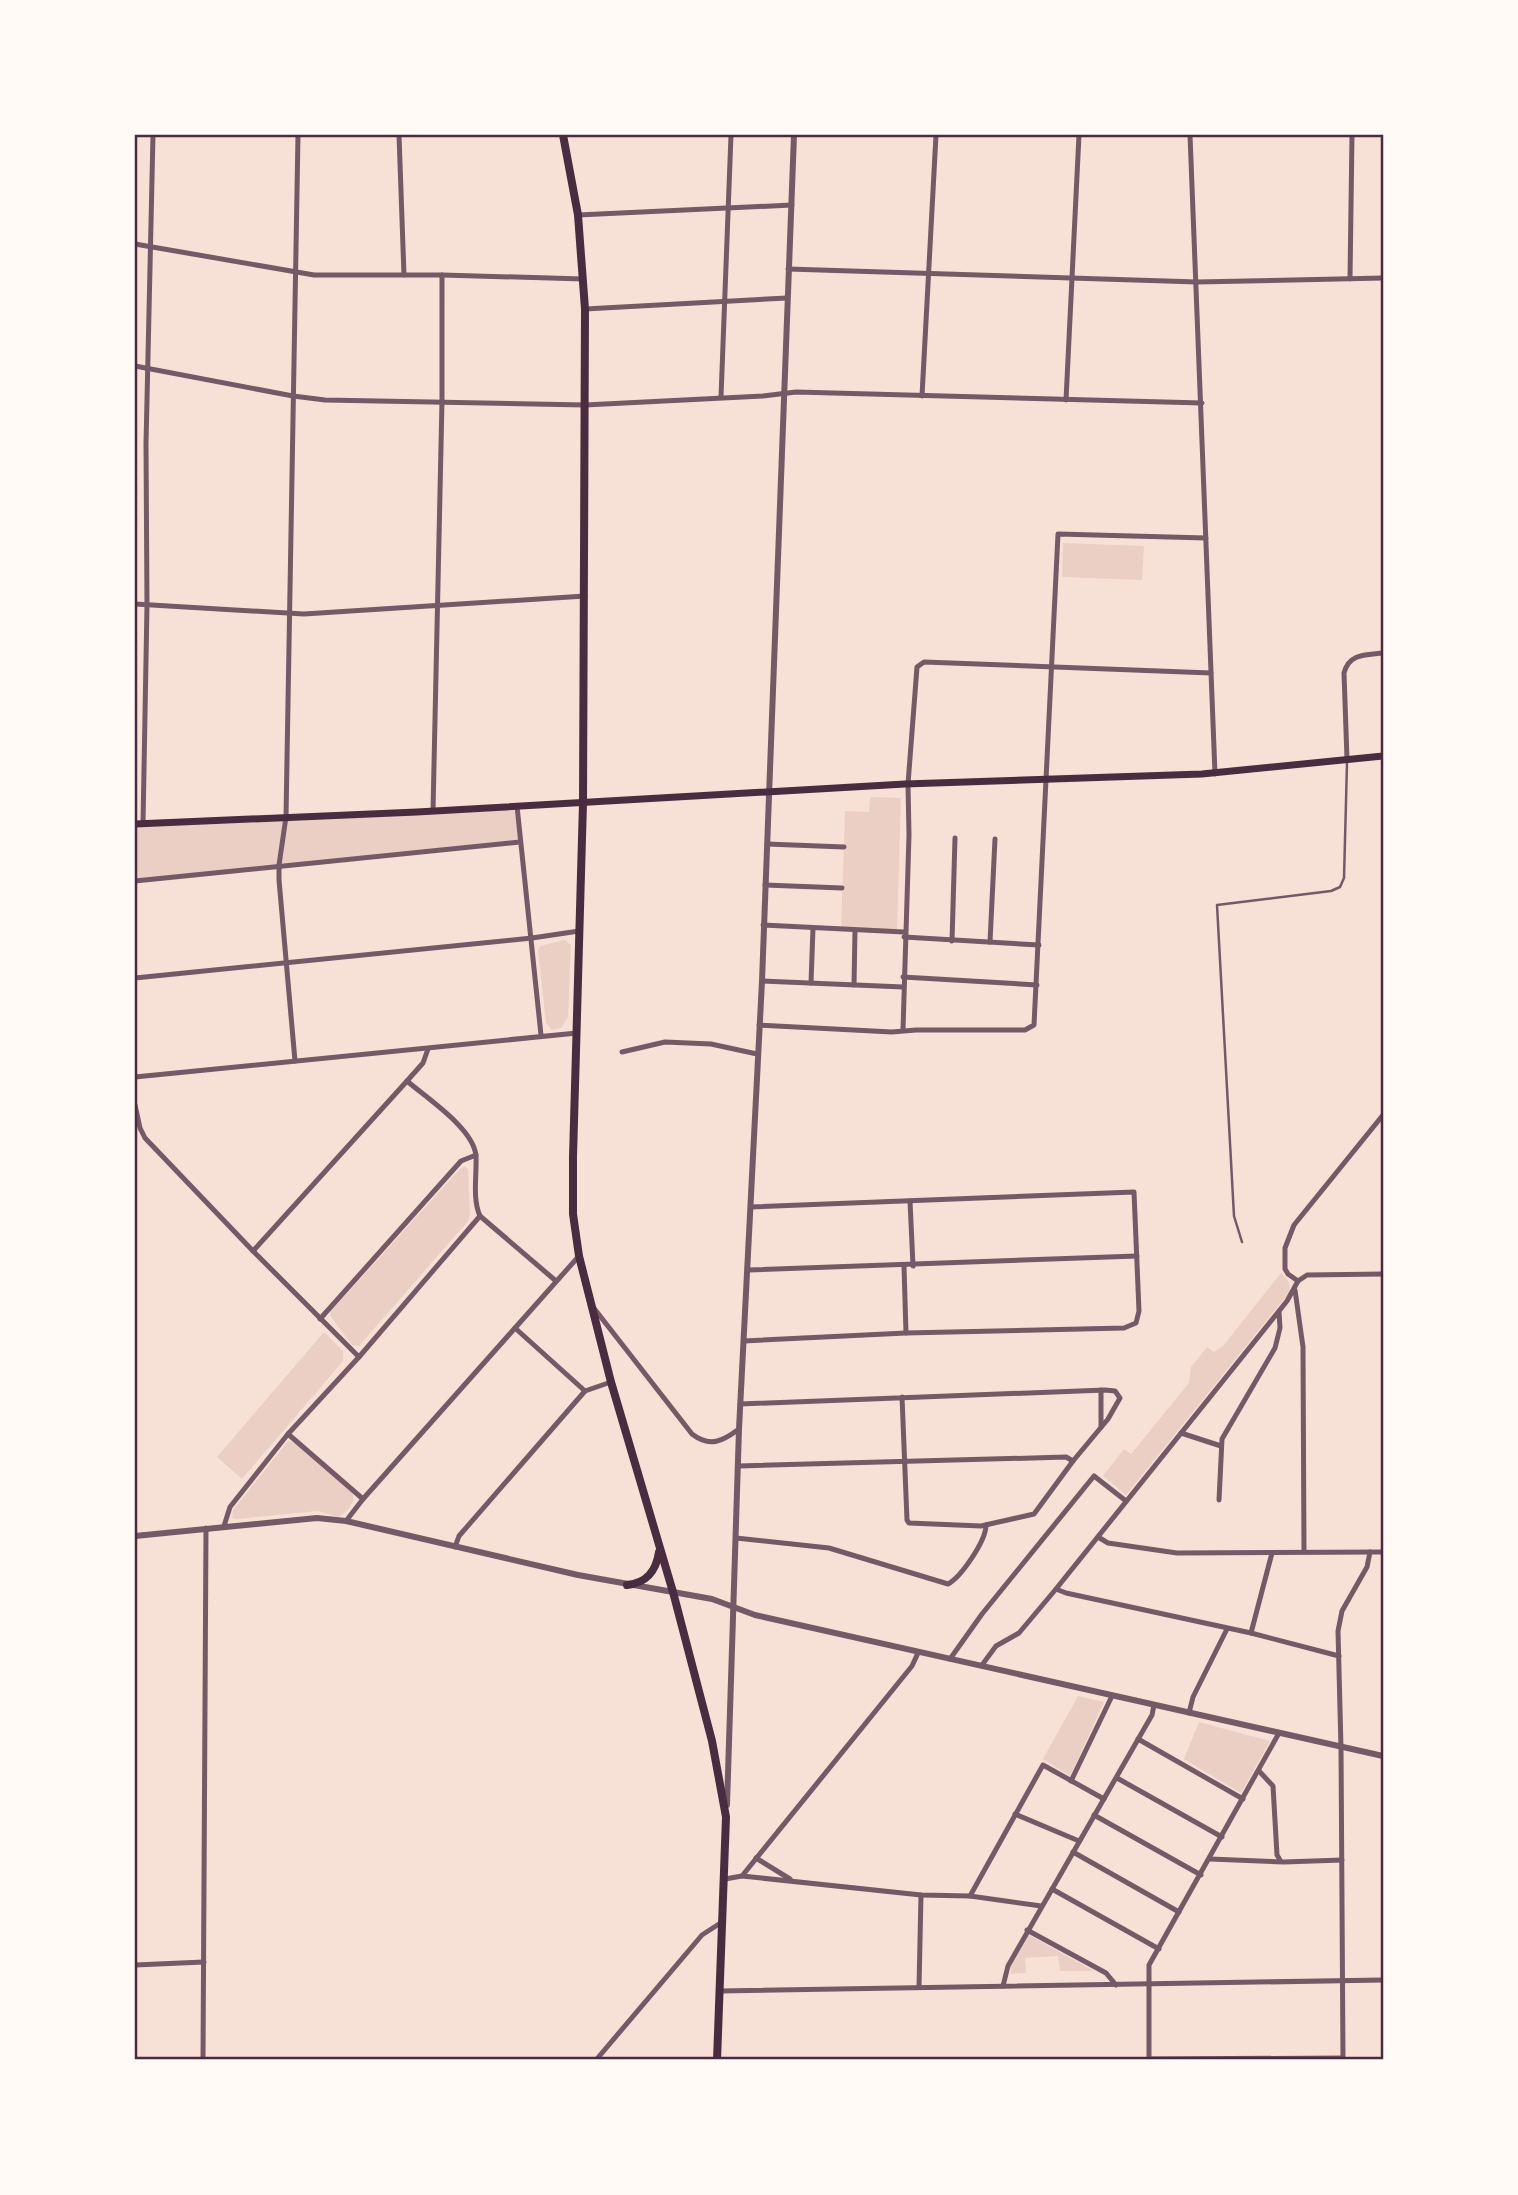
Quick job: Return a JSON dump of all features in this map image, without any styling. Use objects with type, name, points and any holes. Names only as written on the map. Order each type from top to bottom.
[{"type":"main road","points":[[563,135],[578,215],[585,309],[583,803],[572,1192],[579,1256],[591,1305],[673,1592],[712,1741],[726,1817],[717,2060]]},
{"type":"main road","points":[[139,824],[433,811],[908,784],[1215,774],[1383,755]]},
{"type":"main road","points":[[627,1585],[640,1583],[648,1577],[657,1564],[660,1549]]},
{"type":"street","points":[[139,824],[147,605],[146,444],[153,135]]},
{"type":"street","points":[[295,1061],[279,865],[286,817],[298,135]]},
{"type":"street","points":[[399,135],[404,275]]},
{"type":"street","points":[[721,397],[731,135]]},
{"type":"street","points":[[726,1817],[740,1404],[762,981],[794,135]]},
{"type":"street","points":[[922,396],[936,135]]},
{"type":"street","points":[[1066,400],[1079,135]]},
{"type":"street","points":[[1190,135],[1215,774]]},
{"type":"street","points":[[1350,279],[1352,135]]},
{"type":"street","points":[[578,215],[792,205]]},
{"type":"street","points":[[135,244],[314,275],[583,279]]},
{"type":"street","points":[[788,269],[1197,282],[1383,278]]},
{"type":"street","points":[[433,811],[442,401],[442,275]]},
{"type":"street","points":[[585,309],[787,298]]},
{"type":"street","points":[[135,366],[325,400],[585,405],[784,394],[1202,403]]},
{"type":"street","points":[[759,1025],[902,1031],[1030,1028],[1035,1021],[1058,534],[1206,538]]},
{"type":"street","points":[[135,604],[290,614],[585,596]]},
{"type":"street","points":[[1347,760],[1346,664],[1356,656],[1383,653]]},
{"type":"street","points":[[902,1031],[909,835],[908,784],[915,673],[919,664],[1210,673]]},
{"type":"street","points":[[517,806],[541,1035]]},
{"type":"street","points":[[952,941],[955,838]]},
{"type":"street","points":[[990,942],[995,839]]},
{"type":"street","points":[[135,881],[520,842]]},
{"type":"street","points":[[767,844],[844,847]]},
{"type":"street","points":[[765,885],[842,888]]},
{"type":"street","points":[[763,925],[904,934],[952,941],[1039,945]]},
{"type":"street","points":[[811,983],[813,928]]},
{"type":"street","points":[[854,985],[855,930]]},
{"type":"street","points":[[135,978],[579,931]]},
{"type":"street","points":[[903,976],[1037,985]]},
{"type":"street","points":[[762,981],[902,987]]},
{"type":"street","points":[[135,1077],[577,1033]]},
{"type":"street","points":[[622,1052],[665,1042],[719,1045],[757,1054]]},
{"type":"street","points":[[253,1251],[423,1063],[428,1049]]},
{"type":"street","points":[[407,1081],[467,1134],[476,1155],[476,1200],[480,1216],[556,1281]]},
{"type":"street","points":[[135,1105],[145,1138],[359,1357]]},
{"type":"street","points":[[1298,1281],[1288,1274],[1284,1256],[1294,1225],[1383,1115]]},
{"type":"street","points":[[320,1319],[461,1161],[476,1155]]},
{"type":"street","points":[[744,1341],[906,1333],[1124,1328],[1136,1323],[1139,1311],[1135,1192],[751,1207]]},
{"type":"street","points":[[910,1201],[913,1266]]},
{"type":"street","points":[[224,1526],[230,1507],[288,1434],[359,1357],[480,1216]]},
{"type":"street","points":[[346,1521],[579,1256]]},
{"type":"street","points":[[748,1270],[1137,1256]]},
{"type":"street","points":[[904,1266],[906,1333]]},
{"type":"street","points":[[982,1665],[996,1646],[1019,1633],[1056,1589],[1279,1312],[1298,1281],[1304,1276],[1315,1275],[1383,1274]]},
{"type":"street","points":[[1295,1289],[1303,1347],[1304,1552]]},
{"type":"street","points":[[591,1305],[692,1434],[712,1443],[723,1441],[739,1429]]},
{"type":"street","points":[[1219,1500],[1221,1446],[1224,1435],[1275,1348],[1280,1328],[1279,1312]]},
{"type":"street","points":[[515,1328],[585,1391]]},
{"type":"street","points":[[455,1548],[459,1536],[585,1391],[611,1382]]},
{"type":"street","points":[[740,1404],[902,1397],[1101,1390],[1115,1391],[1120,1398],[1038,1511],[1028,1516],[986,1525],[909,1523],[905,1513],[902,1397]]},
{"type":"street","points":[[1101,1390],[1101,1427]]},
{"type":"street","points":[[1181,1433],[1221,1446]]},
{"type":"street","points":[[288,1434],[363,1499]]},
{"type":"street","points":[[739,1465],[1066,1457],[1073,1461]]},
{"type":"street","points":[[950,1659],[982,1614],[1094,1476],[1126,1501]]},
{"type":"street","points":[[135,1536],[317,1518],[346,1521],[455,1548],[627,1585],[712,1599],[755,1615],[1383,1756]]},
{"type":"street","points":[[736,1538],[829,1548],[948,1584],[954,1581],[984,1538],[986,1525]]},
{"type":"street","points":[[203,2060],[206,1528]]},
{"type":"street","points":[[1098,1537],[1108,1543],[1177,1553],[1383,1552]]},
{"type":"street","points":[[1279,1733],[1149,1965],[1149,2059],[1343,2059],[1340,1617],[1367,1567],[1370,1552]]},
{"type":"street","points":[[1251,1633],[1272,1553]]},
{"type":"street","points":[[1056,1589],[1251,1633],[1339,1656]]},
{"type":"street","points":[[1189,1713],[1193,1698],[1227,1629]]},
{"type":"street","points":[[742,1876],[912,1666],[918,1653]]},
{"type":"street","points":[[1072,1781],[1112,1696]]},
{"type":"street","points":[[1003,1986],[1007,1966],[1117,1778],[1154,1706]]},
{"type":"street","points":[[1139,1739],[1243,1799]]},
{"type":"street","points":[[970,1896],[1043,1765],[1104,1799]]},
{"type":"street","points":[[1259,1771],[1273,1786],[1277,1855],[1280,1860]]},
{"type":"street","points":[[1117,1778],[1222,1837]]},
{"type":"street","points":[[1015,1814],[1079,1842]]},
{"type":"street","points":[[1094,1815],[1201,1875]]},
{"type":"street","points":[[1073,1852],[1180,1912]]},
{"type":"street","points":[[756,1858],[793,1880]]},
{"type":"street","points":[[1210,1859],[1342,1860]]},
{"type":"street","points":[[725,1879],[742,1876],[793,1880],[921,1895],[970,1896],[1041,1906]]},
{"type":"street","points":[[1052,1889],[1159,1949]]},
{"type":"street","points":[[919,1987],[921,1895]]},
{"type":"street","points":[[596,2060],[702,1935],[722,1922]]},
{"type":"street","points":[[1027,1930],[1106,1973],[1116,1985]]},
{"type":"street","points":[[135,1965],[204,1962]]},
{"type":"street","points":[[720,1991],[1383,1980]]},
{"type":"lane","points":[[1242,1242],[1234,1216],[1217,905],[1336,890],[1345,878],[1347,760]]},
{"type":"shaded area","points":[[1063,543],[1144,546],[1142,580],[1062,577]]},
{"type":"shaded area","points":[[870,797],[901,798],[897,932],[841,929],[845,811],[869,812]]},
{"type":"shaded area","points":[[517,806],[520,842],[135,881],[135,824]]},
{"type":"shaded area","points":[[564,940],[571,945],[568,1017],[561,1028],[552,1030],[546,1023],[538,951],[540,946]]},
{"type":"shaded area","points":[[465,1166],[468,1170],[468,1221],[359,1346],[352,1345],[330,1312]]},
{"type":"shaded area","points":[[1281,1273],[1289,1282],[1288,1294],[1126,1495],[1103,1476],[1124,1449],[1131,1454],[1189,1383],[1191,1367],[1207,1347],[1214,1352],[1223,1346]]},
{"type":"shaded area","points":[[324,1332],[343,1351],[343,1361],[242,1479],[217,1457]]},
{"type":"shaded area","points":[[288,1441],[295,1443],[353,1494],[350,1508],[338,1517],[318,1511],[232,1518],[233,1510]]},
{"type":"shaded area","points":[[1078,1696],[1104,1702],[1070,1776],[1043,1759]]},
{"type":"shaded area","points":[[1199,1722],[1270,1741],[1241,1793],[1184,1759]]},
{"type":"shaded area","points":[[1029,1935],[1094,1971],[1060,1971],[1058,1956],[1025,1958],[1026,1973],[1011,1974],[1011,1967]]}]
